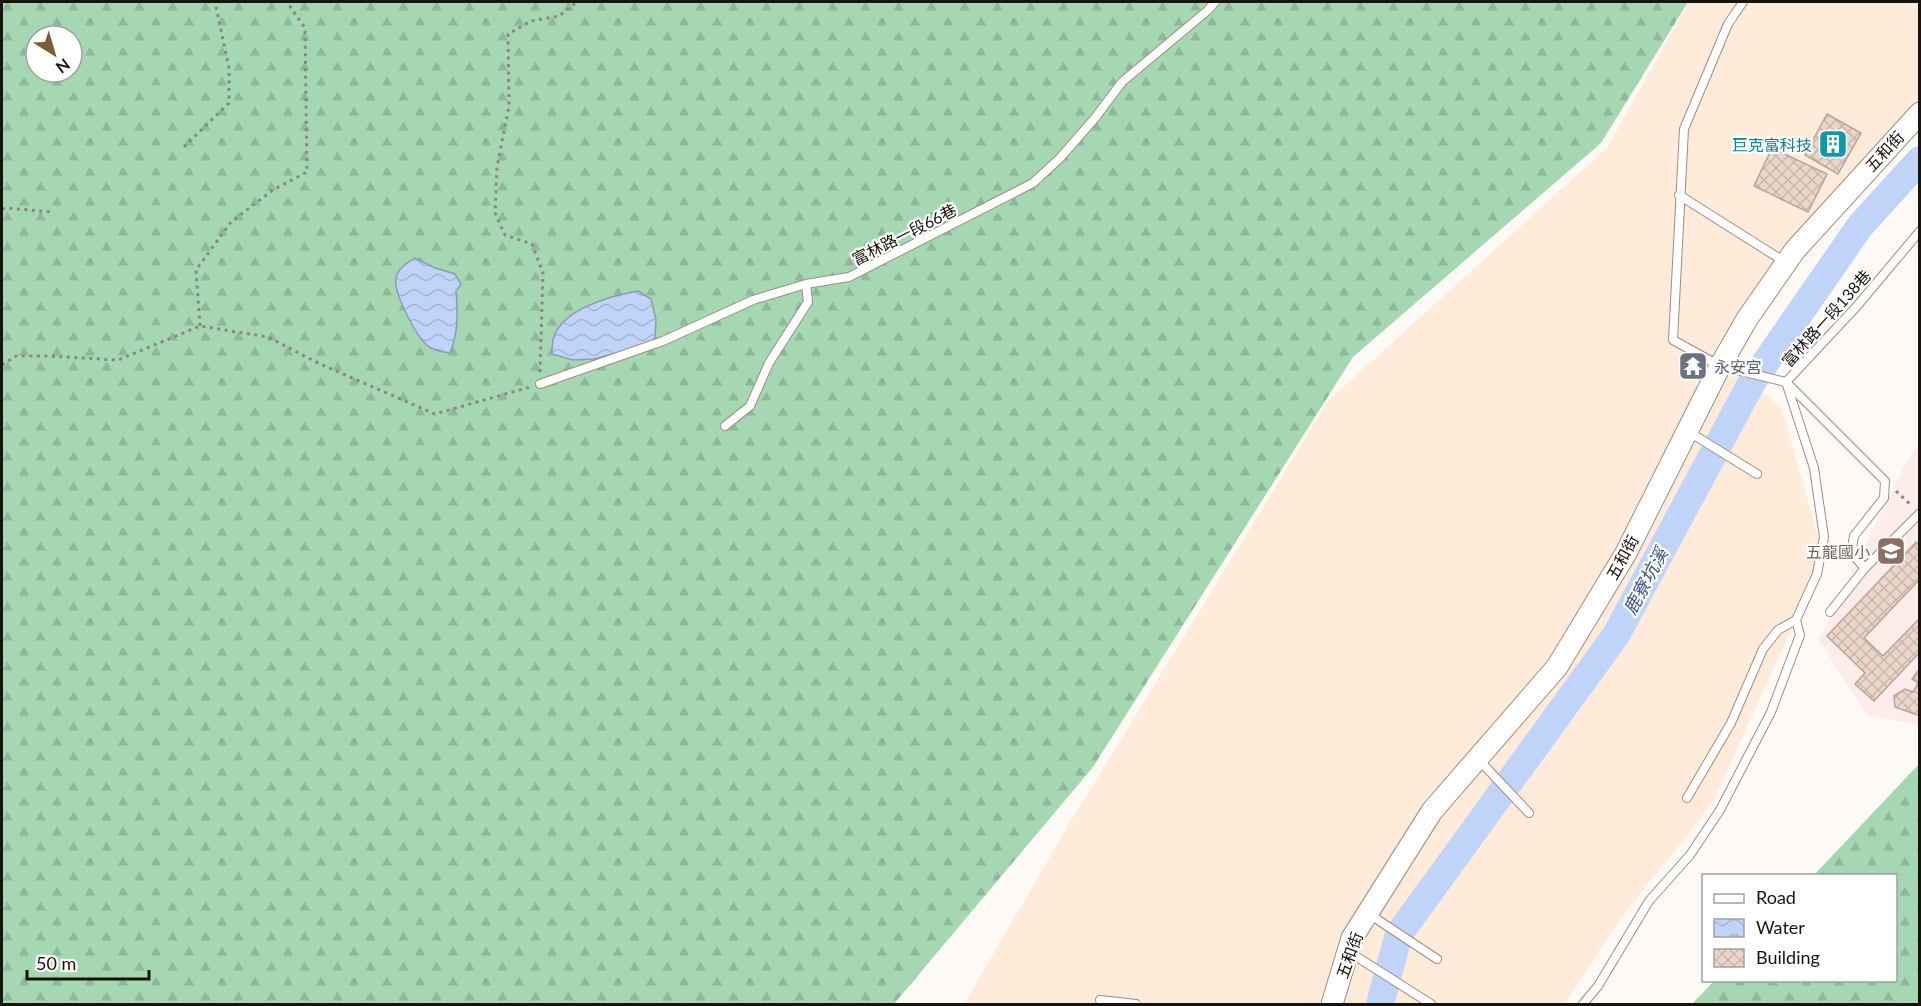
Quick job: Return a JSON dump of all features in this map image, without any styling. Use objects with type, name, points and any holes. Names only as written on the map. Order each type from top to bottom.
[{"type":"street","name":"五和街","points":[[1332,1005],[1352,938],[1367,913],[1432,811],[1557,667],[1626,553],[1720,366],[1747,319],[1795,250],[1920,113]]},
{"type":"lane","name":"富林路一段66巷","points":[[540,384],[663,341],[753,300],[806,284],[849,277],[1033,183],[1060,158],[1095,118],[1122,82],[1215,2]]},
{"type":"lane","points":[[1743,2],[1728,24],[1684,129],[1673,340],[1720,366],[1786,382],[1886,481],[1884,498],[1854,536],[1851,553],[1865,568]]},
{"type":"lane","points":[[1679,195],[1786,263]]},
{"type":"lane","name":"富林路一段138巷","points":[[1796,620],[1817,574],[1824,537],[1814,468],[1786,382],[1857,306],[1920,231]]},
{"type":"lane","points":[[725,426],[750,406],[769,363],[808,302],[806,284]]},
{"type":"lane","points":[[1688,431],[1757,474]]},
{"type":"lane","points":[[1830,612],[1865,568],[1919,513]]},
{"type":"lane","points":[[1583,1005],[1598,986],[1649,901],[1690,855],[1720,810],[1771,712],[1800,634],[1796,620],[1778,630],[1763,649],[1731,723],[1687,798]]},
{"type":"lane","points":[[1478,758],[1529,813]]},
{"type":"lane","points":[[1367,913],[1437,959]]},
{"type":"lane","points":[[1349,952],[1429,1003]]},
{"type":"lane","points":[[1100,1000],[1136,1005]]},
{"type":"path","points":[[184,147],[229,103],[229,68],[215,2]]},
{"type":"path","points":[[200,326],[196,270],[231,222],[273,189],[307,172],[304,28],[287,2]]},
{"type":"path","points":[[2,365],[16,356],[118,360],[200,326],[268,337],[320,364],[435,414],[540,384],[543,273],[532,244],[505,235],[495,213],[497,167],[508,105],[508,34],[531,21],[559,16],[577,2]]},
{"type":"path","points":[[2,209],[52,212]]},
{"type":"path","points":[[1886,481],[1919,513]]},
{"type":"shaded area","points":[[1689,2],[1919,2],[1919,100],[1787,247],[1714,352],[1781,407],[1824,557],[1712,804],[1620,919],[1565,1004],[964,1004],[1068,826],[1328,401],[1607,148]]},
{"type":"shaded area","name":"五龍國小","points":[[1919,444],[1919,725],[1867,715],[1819,640],[1906,462]]},
{"type":"green space","points":[[2,2],[1688,2],[1601,143],[1353,357],[1093,767],[894,1004],[2,1004]]},
{"type":"green space","points":[[1919,764],[1919,1004],[1692,1004],[1713,982],[1897,982],[1897,874],[1815,874]]},
{"type":"water","points":[[415,258],[435,268],[455,274],[461,284],[456,291],[457,323],[450,353],[433,349],[426,344],[413,327],[402,305],[396,285],[397,274],[403,266]]},
{"type":"water","points":[[638,291],[651,299],[656,320],[655,338],[642,350],[594,359],[573,360],[552,354],[553,340],[565,320],[588,306],[614,296]]},
{"type":"building","name":"巨克富科技","points":[[1827,114],[1861,133],[1838,174],[1805,155]]},
{"type":"building","points":[[1772,148],[1827,174],[1808,212],[1754,186]]},
{"type":"building","name":"永安宮","points":[[1691,354],[1704,371],[1696,378],[1682,360]]},
{"type":"building","points":[[1916,542],[1920,546],[1920,579],[1864,638],[1883,656],[1920,618],[1920,652],[1874,701],[1855,684],[1865,673],[1827,636]]},
{"type":"building","points":[[1920,668],[1920,716],[1895,707],[1894,696],[1905,689],[1913,692],[1918,683],[1912,679]]},
{"type":"waterway","name":"鹿寮坑溪","points":[[1380,1004],[1399,934],[1616,635],[1752,382],[1860,226],[1920,160]]},
{"type":"place","name":"巨克富科技","points":[[1833,144]]},
{"type":"place","name":"永安宮","points":[[1693,366]]},
{"type":"place","name":"五龍國小","points":[[1891,551]]}]
